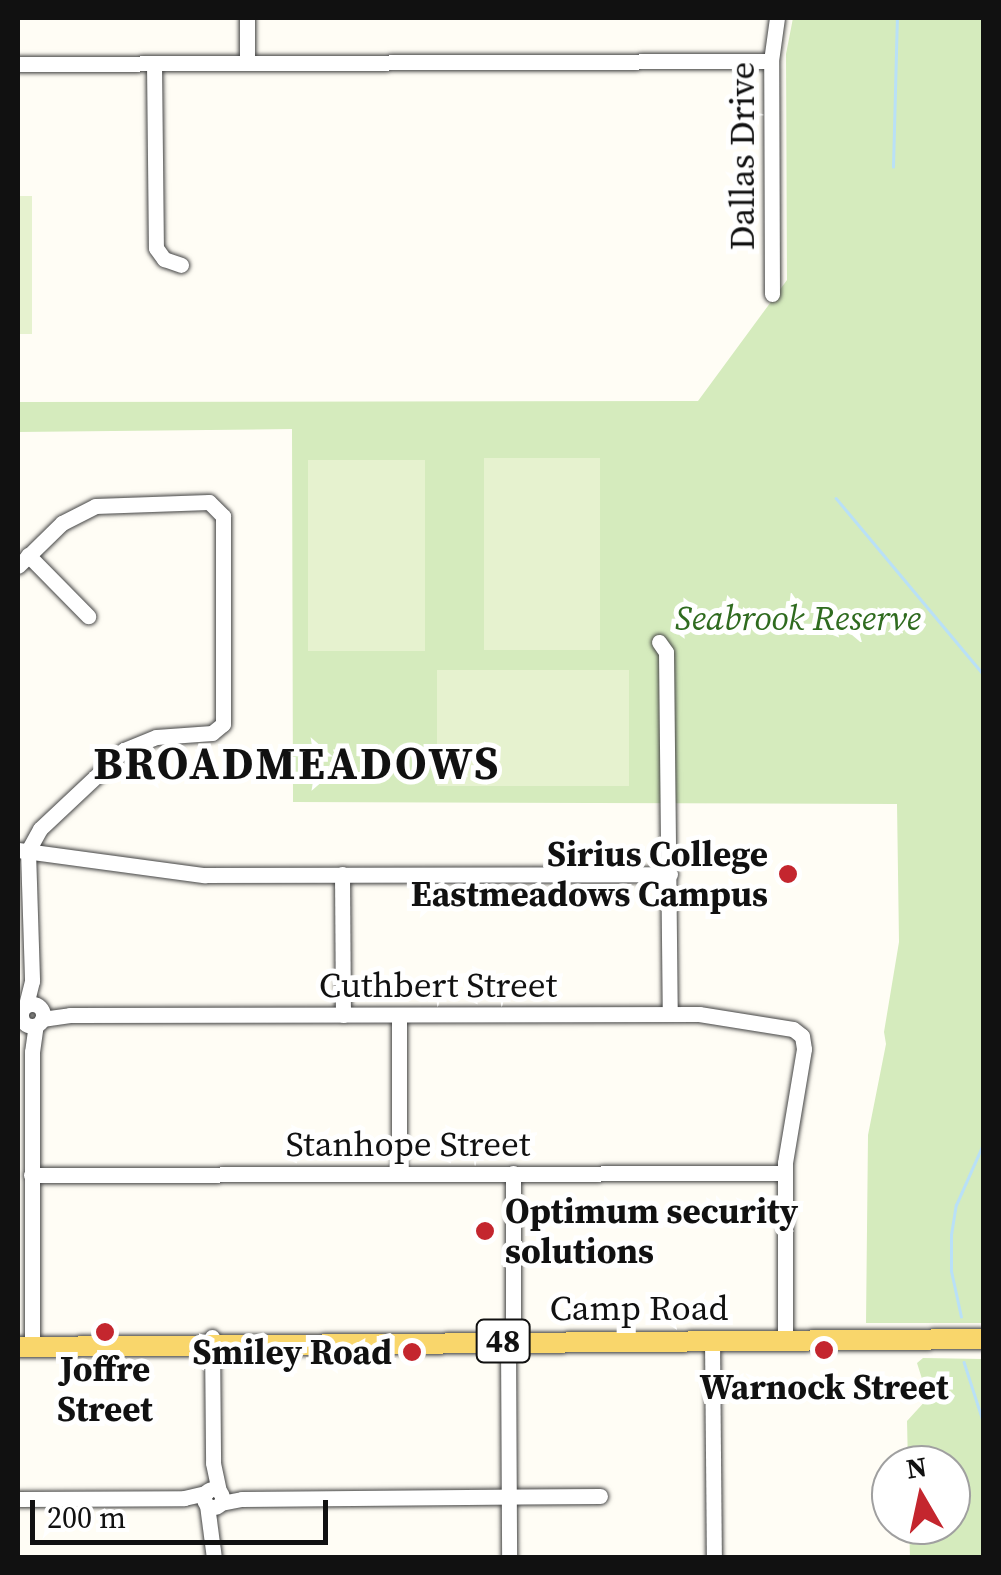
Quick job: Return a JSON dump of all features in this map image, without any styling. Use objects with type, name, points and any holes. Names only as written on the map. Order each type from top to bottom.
[{"type":"main road","name":"Camp Road","points":[[24,1342],[785,1340],[885,1332],[984,1338]]},
{"type":"street","points":[[246,18],[247,63]]},
{"type":"street","name":"Dallas Drive","points":[[772,294],[771,61],[777,18]]},
{"type":"street","points":[[18,64],[771,61]]},
{"type":"street","points":[[154,63],[156,248],[164,260],[181,264]]},
{"type":"street","points":[[24,1342],[31,1175],[29,852],[54,817],[106,764],[134,744],[220,728],[223,516],[210,502],[107,504],[72,516],[20,563],[88,616]]},
{"type":"street","points":[[659,642],[666,652],[670,1014]]},
{"type":"street","points":[[29,852],[204,875],[670,874]]},
{"type":"street","points":[[342,874],[343,1015]]},
{"type":"street","name":"Cuthbert Street","points":[[29,1014],[670,1014],[722,1016],[793,1029],[802,1036],[804,1049],[785,1172]]},
{"type":"street","points":[[398,1015],[399,1174]]},
{"type":"street","points":[[785,1172],[785,1340]]},
{"type":"street","name":"Stanhope Street","points":[[31,1175],[785,1172]]},
{"type":"street","points":[[510,1558],[513,1173]]},
{"type":"street","points":[[712,1340],[714,1558]]},
{"type":"street","points":[[212,1342],[214,1558]]},
{"type":"street","points":[[18,1499],[600,1496]]},
{"type":"green space","name":"Seabrook Reserve","points":[[793,18],[983,18],[983,1323],[866,1323],[868,1135],[886,1044],[884,1032],[899,942],[897,804],[293,802],[292,429],[18,432],[18,402],[698,401],[787,280],[786,54]]},
{"type":"green space","points":[[18,196],[32,196],[32,334],[18,334]]},
{"type":"green space","points":[[484,458],[600,458],[600,650],[484,650]]},
{"type":"green space","points":[[308,460],[425,460],[425,651],[308,651]]},
{"type":"green space","points":[[437,670],[629,670],[629,786],[437,786]]},
{"type":"green space","points":[[923,1358],[983,1359],[983,1557],[910,1557],[910,1545],[971,1545],[971,1445],[908,1445],[907,1421],[928,1398],[917,1363]]},
{"type":"waterway","points":[[893,167],[897,18]]},
{"type":"waterway","points":[[836,498],[984,675]]},
{"type":"waterway","points":[[961,1317],[951,1271],[951,1235],[956,1205],[984,1142]]},
{"type":"waterway","points":[[964,1362],[984,1424]]},
{"type":"place","name":"Sirius College Eastmeadows Campus","points":[[788,874]]},
{"type":"place","name":"Optimum security solutions","points":[[485,1231]]},
{"type":"place","name":"Joffre Street","points":[[105,1332]]},
{"type":"place","name":"Warnock Street","points":[[824,1350]]},
{"type":"place","name":"Smiley Road","points":[[412,1352]]},
{"type":"district","name":"BROADMEADOWS","points":[[297,764]]}]
